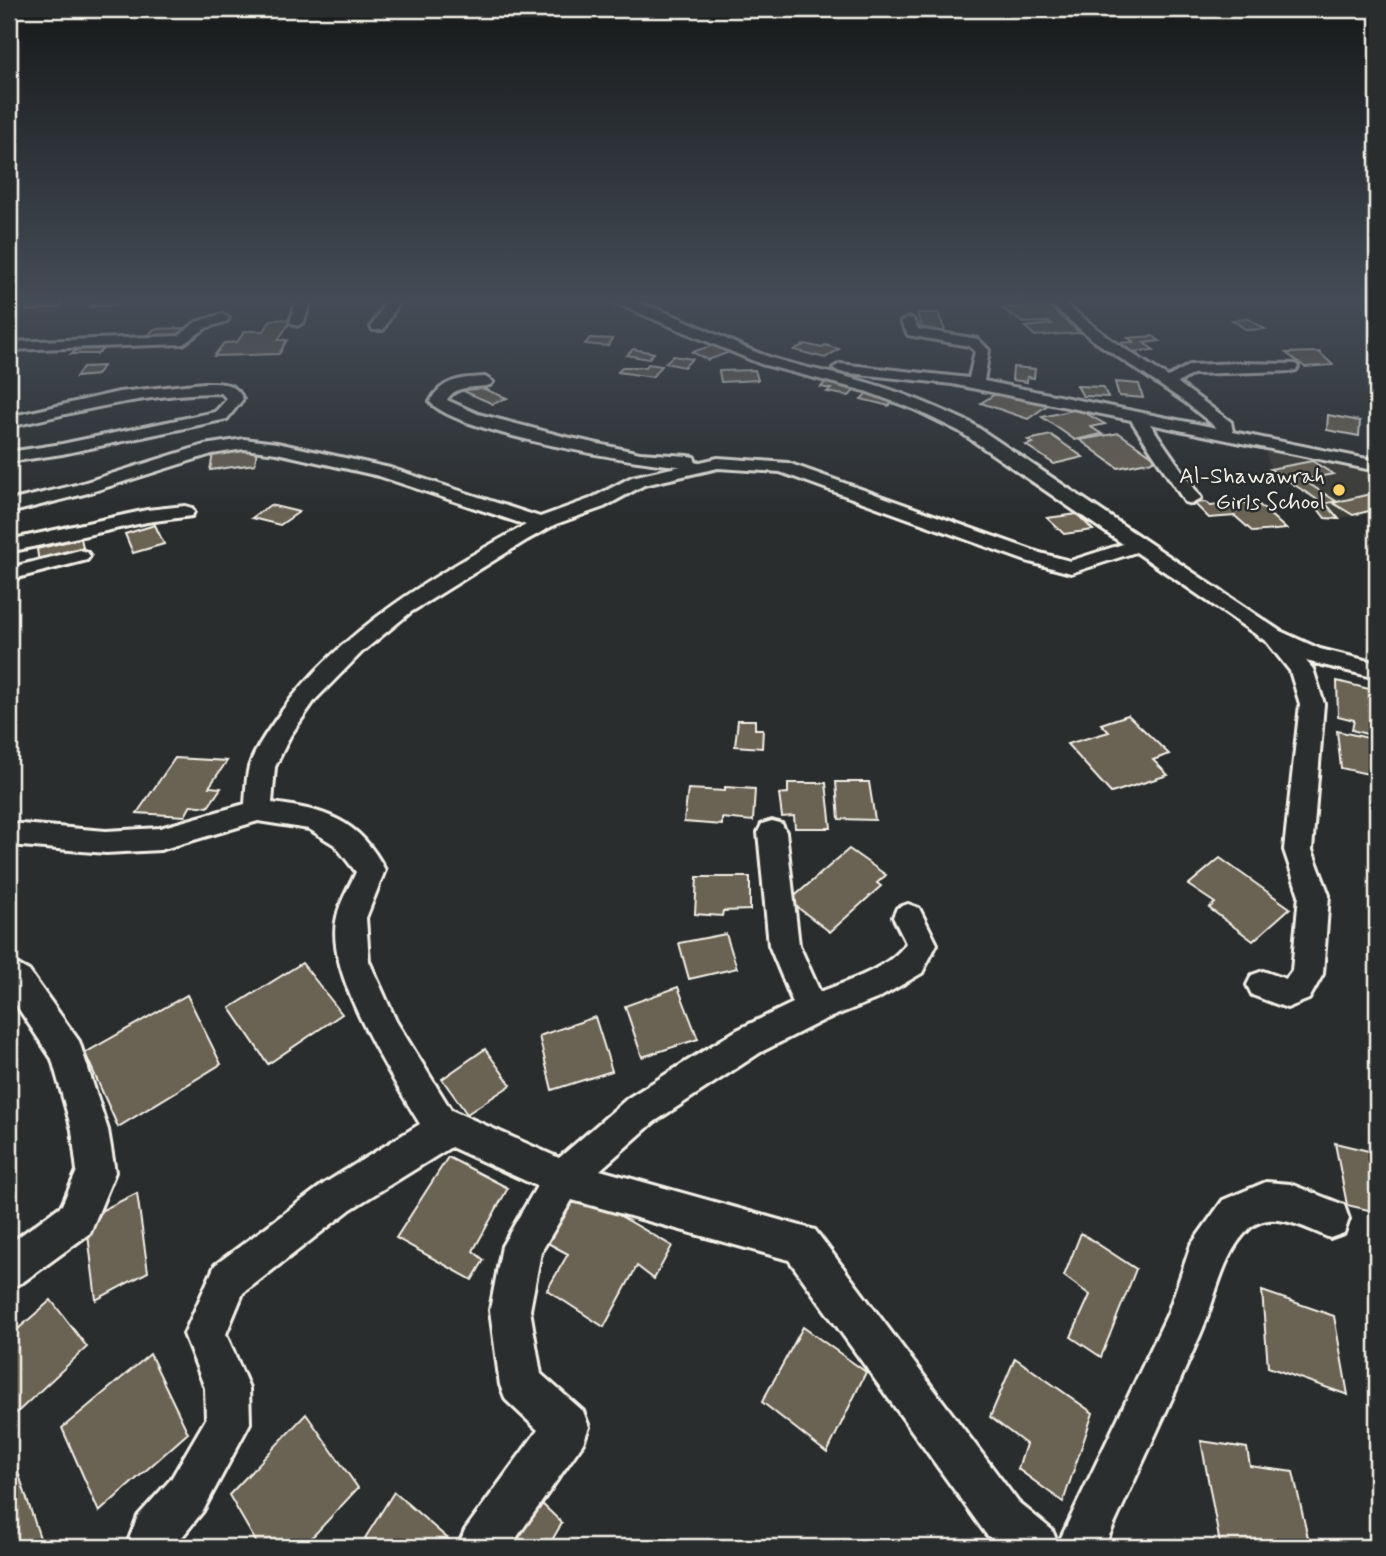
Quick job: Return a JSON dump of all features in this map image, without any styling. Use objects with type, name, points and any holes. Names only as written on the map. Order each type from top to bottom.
[{"type":"street","points":[[808,372],[922,407],[965,427],[1272,636],[1313,655],[1377,670]]},
{"type":"street","points":[[866,372],[975,384],[1377,466]]},
{"type":"street","points":[[975,384],[979,372]]},
{"type":"street","points":[[1153,372],[1204,406],[1226,426],[1225,433]]},
{"type":"street","points":[[1169,382],[1186,372]]},
{"type":"street","points":[[485,382],[449,388],[440,395],[438,402],[460,415],[642,458],[752,464],[793,470],[1033,557],[1071,567],[1139,545]]},
{"type":"street","points":[[9,422],[120,397],[192,389],[224,388],[233,393],[235,398],[221,416],[62,449],[9,457]]},
{"type":"street","points":[[1135,415],[1192,498]]},
{"type":"street","points":[[9,507],[82,489],[210,449],[244,444],[277,448],[384,472],[543,524]]},
{"type":"street","points":[[258,811],[262,767],[279,733],[307,694],[354,646],[403,607],[543,524],[597,503],[638,481],[718,463]]},
{"type":"street","points":[[9,545],[147,516],[185,512]]},
{"type":"street","points":[[9,574],[80,556]]},
{"type":"street","points":[[1263,985],[1287,994],[1298,989],[1307,974],[1314,895],[1298,850],[1304,758],[1312,704],[1301,669],[1272,636]]},
{"type":"street","points":[[9,834],[106,842],[160,839],[258,811],[315,819],[345,837],[371,870],[351,918],[353,961],[384,1032],[439,1123],[563,1179],[801,1244],[1002,1518],[1035,1547]]},
{"type":"street","points":[[772,832],[784,945],[812,1010]]},
{"type":"street","points":[[482,1547],[567,1427],[521,1385],[510,1310],[522,1246],[563,1179],[641,1110],[749,1041],[812,1010],[867,988],[911,963],[922,944],[908,917]]},
{"type":"street","points":[[9,974],[18,981],[67,1052],[90,1130],[96,1172],[76,1219],[9,1268]]},
{"type":"street","points":[[150,1547],[155,1533],[187,1495],[228,1423],[227,1388],[205,1334],[229,1279],[338,1196],[449,1127]]},
{"type":"street","points":[[1080,1547],[1185,1319],[1205,1259],[1237,1214],[1266,1201],[1290,1203],[1330,1219]]},
{"type":"shaded area","name":"Al-Shawawrah Girls School","points":[[1264,446],[1377,469],[1377,512],[1340,518],[1270,469]]},
{"type":"building","points":[[80,372],[99,372],[97,375],[76,377]]},
{"type":"building","points":[[618,372],[657,372],[652,377]]},
{"type":"building","points":[[719,372],[755,372],[758,380],[721,382]]},
{"type":"building","points":[[1013,372],[1035,372],[1034,378],[1027,377],[1027,382],[1012,380]]},
{"type":"building","points":[[828,379],[859,386],[849,396],[827,392],[831,389],[821,387]]},
{"type":"building","points":[[1115,382],[1139,384],[1143,398],[1119,396]]},
{"type":"building","points":[[1077,386],[1103,387],[1108,397],[1083,396]]},
{"type":"building","points":[[479,387],[507,398],[493,404],[461,390]]},
{"type":"building","points":[[868,392],[896,398],[889,406],[861,399]]},
{"type":"building","points":[[997,393],[1014,398],[1020,394],[1049,404],[1028,419],[981,403]]},
{"type":"building","points":[[1078,409],[1105,424],[1091,427],[1102,434],[1075,440],[1042,417]]},
{"type":"building","points":[[1328,415],[1360,421],[1359,436],[1327,430]]},
{"type":"building","points":[[1119,433],[1158,460],[1118,468],[1080,440]]},
{"type":"building","points":[[1051,435],[1083,457],[1054,464],[1026,445],[1033,443],[1028,440]]},
{"type":"building","points":[[257,449],[255,464],[210,470],[213,454]]},
{"type":"building","points":[[1312,461],[1333,474],[1303,480],[1336,501],[1324,504],[1270,469]]},
{"type":"building","points":[[1377,494],[1377,509],[1353,515],[1333,503]]},
{"type":"building","points":[[1206,502],[1210,506],[1256,502],[1286,529],[1253,532],[1235,516],[1209,518],[1194,503]]},
{"type":"building","points":[[270,505],[299,512],[280,525],[252,518]]},
{"type":"building","points":[[1315,505],[1328,506],[1339,519],[1325,518]]},
{"type":"building","points":[[1077,514],[1093,530],[1064,534],[1047,518]]},
{"type":"building","points":[[155,525],[164,544],[133,553],[125,534]]},
{"type":"building","points":[[81,538],[84,552],[39,563],[37,549]]},
{"type":"building","points":[[1337,681],[1377,691],[1377,737],[1352,730],[1354,720],[1338,716]]},
{"type":"building","points":[[1128,715],[1169,754],[1153,760],[1168,775],[1111,793],[1067,744],[1109,732],[1101,724]]},
{"type":"building","points":[[738,720],[755,720],[755,729],[763,729],[762,748],[735,746]]},
{"type":"building","points":[[1337,731],[1377,740],[1377,776],[1341,768]]},
{"type":"building","points":[[175,758],[227,761],[209,787],[221,788],[208,807],[191,805],[185,816],[137,813]]},
{"type":"building","points":[[836,782],[869,782],[875,820],[839,819]]},
{"type":"building","points":[[788,783],[826,783],[831,828],[795,828],[794,816],[782,817],[779,794],[788,793]]},
{"type":"building","points":[[725,787],[755,789],[753,821],[722,818],[722,825],[684,822],[688,789],[725,791]]},
{"type":"building","points":[[849,849],[886,875],[877,883],[881,886],[830,932],[789,901]]},
{"type":"building","points":[[1220,858],[1290,908],[1253,941],[1209,908],[1215,903],[1188,885]]},
{"type":"building","points":[[697,877],[750,877],[750,910],[723,911],[722,916],[695,914]]},
{"type":"building","points":[[726,934],[737,968],[689,979],[679,943]]},
{"type":"building","points":[[302,963],[342,1014],[268,1064],[230,1008]]},
{"type":"building","points":[[678,987],[698,1039],[642,1057],[625,1006]]},
{"type":"building","points":[[187,995],[221,1064],[118,1127],[85,1053]]},
{"type":"building","points":[[595,1017],[612,1071],[552,1090],[539,1036]]},
{"type":"building","points":[[485,1049],[511,1085],[467,1114],[442,1079]]},
{"type":"building","points":[[1335,1143],[1377,1153],[1377,1212],[1347,1205]]},
{"type":"building","points":[[448,1157],[508,1188],[473,1251],[484,1260],[472,1280],[396,1238]]},
{"type":"building","points":[[574,1189],[672,1246],[654,1279],[637,1266],[604,1327],[547,1290],[568,1254],[544,1241]]},
{"type":"building","points":[[137,1193],[148,1272],[96,1300],[86,1218]]},
{"type":"building","points":[[1081,1233],[1136,1269],[1101,1357],[1071,1337],[1090,1295],[1064,1276]]},
{"type":"building","points":[[1262,1291],[1334,1316],[1348,1395],[1268,1367]]},
{"type":"building","points":[[51,1300],[87,1347],[9,1420],[9,1337]]},
{"type":"building","points":[[803,1327],[866,1372],[827,1453],[762,1402]]},
{"type":"building","points":[[150,1354],[188,1433],[99,1512],[62,1428]]},
{"type":"building","points":[[1015,1358],[1093,1413],[1063,1502],[1018,1469],[1026,1444],[990,1417]]},
{"type":"building","points":[[306,1414],[358,1488],[303,1547],[259,1547],[229,1495]]},
{"type":"building","points":[[1201,1441],[1247,1448],[1250,1466],[1293,1472],[1310,1547],[1239,1547],[1220,1544]]},
{"type":"building","points":[[16,1466],[43,1547],[9,1547],[9,1472]]},
{"type":"building","points":[[394,1492],[454,1544],[452,1547],[375,1547],[365,1538]]},
{"type":"building","points":[[535,1497],[562,1523],[548,1547],[506,1547]]},
{"type":"place","name":"Al-Shawawrah Girls School","points":[[1339,490]]}]
